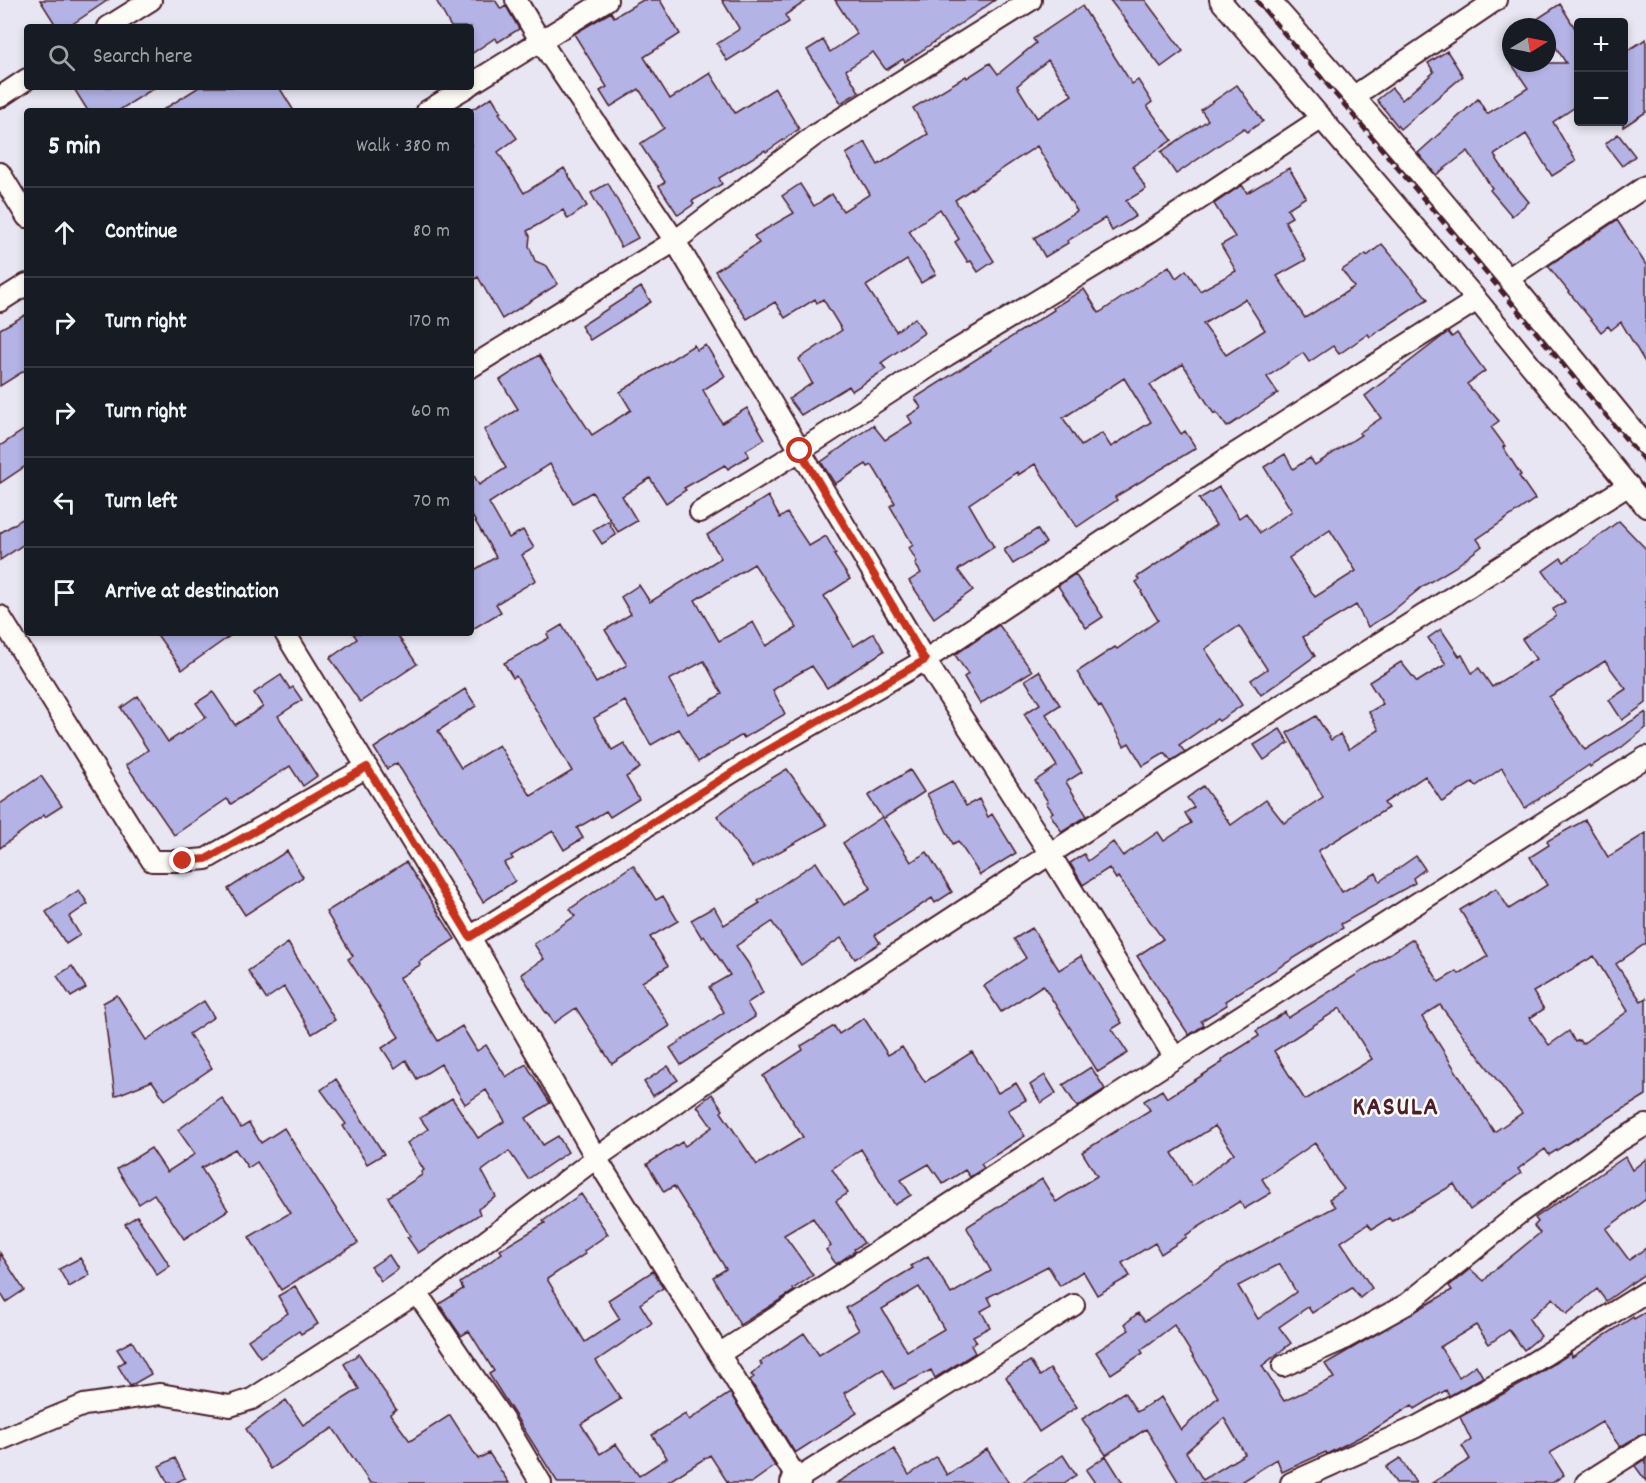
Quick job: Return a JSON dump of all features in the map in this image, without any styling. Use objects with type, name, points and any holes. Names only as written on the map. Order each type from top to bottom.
[{"type":"street","points":[[113,24],[151,0]]},
{"type":"street","points":[[516,0],[541,42],[675,241],[925,660],[1050,854],[1175,1058]]},
{"type":"street","points":[[474,82],[607,0]]},
{"type":"street","points":[[474,365],[675,241],[815,135],[1031,0]]},
{"type":"street","points":[[1220,0],[1477,300],[1646,507]]},
{"type":"street","points":[[1269,0],[1509,278],[1646,446]]},
{"type":"street","points":[[1354,96],[1496,0]]},
{"type":"street","points":[[0,97],[24,81]]},
{"type":"street","points":[[432,108],[461,90]]},
{"type":"street","points":[[700,512],[800,451],[946,356],[1139,239],[1322,118]]},
{"type":"street","points":[[0,173],[24,212]]},
{"type":"street","points":[[1509,278],[1646,186]]},
{"type":"street","points":[[0,301],[24,286]]},
{"type":"street","points":[[470,937],[763,753],[925,660],[1225,460],[1477,300]]},
{"type":"street","points":[[0,1440],[84,1405],[160,1394],[230,1406],[252,1399],[417,1293],[596,1158],[785,1027],[1165,779],[1629,485]]},
{"type":"street","points":[[0,616],[152,861],[206,859],[367,767]]},
{"type":"street","points":[[287,636],[470,937],[596,1158],[796,1481],[1074,1305]]},
{"type":"street","points":[[719,1354],[1175,1058],[1646,757]]},
{"type":"street","points":[[1284,1366],[1340,1341],[1407,1304],[1521,1212],[1616,1143],[1646,1125]]},
{"type":"street","points":[[1291,1483],[1416,1426],[1521,1370],[1646,1292]]},
{"type":"street","points":[[417,1293],[502,1418],[541,1483]]},
{"type":"street","points":[[1586,1483],[1646,1445]]},
{"type":"building","points":[[40,0],[108,0],[72,24],[55,24]]},
{"type":"building","points":[[436,0],[495,0],[501,9],[506,6],[519,29],[498,42],[495,38],[474,52],[474,24],[449,24]]},
{"type":"building","points":[[643,0],[660,0],[680,34],[644,57],[670,99],[710,73],[735,113],[775,88],[799,129],[766,152],[765,150],[719,178],[722,184],[692,201],[694,204],[678,215],[659,186],[665,182],[640,144],[664,128],[639,89],[610,107],[600,91],[607,87],[574,34],[611,12],[614,17]]},
{"type":"building","points":[[722,0],[808,0],[785,15],[789,22],[727,61],[717,44],[739,28]]},
{"type":"building","points":[[835,0],[995,0],[905,62],[903,59],[886,70],[873,52],[846,70],[859,92],[841,103],[807,50],[823,40],[830,52],[857,34]]},
{"type":"building","points":[[1110,0],[1145,0],[1183,51],[1161,67]]},
{"type":"building","points":[[1560,4],[1574,27],[1574,108],[1553,122],[1576,161],[1552,176],[1526,134],[1494,155],[1529,202],[1512,216],[1490,190],[1492,188],[1468,151],[1436,175],[1418,153],[1478,99],[1487,114],[1528,88],[1517,72],[1556,72],[1556,63],[1566,63],[1556,47],[1556,18],[1539,18]]},
{"type":"building","points":[[1082,6],[1132,84],[1138,80],[1152,102],[1147,106],[1172,140],[1133,166],[1146,189],[1126,201],[1136,216],[1112,231],[1105,218],[1045,257],[1034,238],[1077,211],[1037,146],[955,200],[994,261],[978,272],[971,261],[968,262],[955,242],[959,239],[940,209],[909,231],[936,274],[921,283],[907,260],[866,286],[896,331],[915,318],[924,333],[881,363],[886,369],[852,391],[849,386],[801,415],[789,399],[812,383],[799,359],[842,330],[823,299],[817,303],[815,299],[785,318],[775,302],[747,319],[715,271],[759,243],[754,236],[794,213],[782,196],[800,184],[814,206],[832,194],[843,211],[870,194],[846,154],[865,142],[878,165],[928,134],[913,108],[990,63],[998,74],[1036,43],[1033,39]],"holes":[[[1048,60],[1072,95],[1037,118],[1017,86]]]},
{"type":"building","points":[[1646,39],[1646,112],[1628,124],[1628,72],[1628,50]]},
{"type":"building","points":[[1447,51],[1463,76],[1400,129],[1377,100],[1392,88],[1402,100],[1434,72],[1428,63]]},
{"type":"building","points":[[1237,85],[1263,121],[1247,132],[1244,128],[1176,174],[1161,152],[1208,120],[1201,110]]},
{"type":"building","points":[[75,90],[151,90],[123,108],[86,108]]},
{"type":"building","points":[[194,90],[281,90],[292,108],[166,108]]},
{"type":"building","points":[[492,97],[501,112],[499,113],[517,138],[498,152],[524,193],[564,168],[587,206],[568,219],[563,210],[527,231],[530,236],[529,246],[535,261],[547,266],[558,284],[502,319],[478,277],[474,279],[474,108]]},
{"type":"building","points":[[1618,134],[1635,156],[1622,166],[1605,144]]},
{"type":"building","points":[[1289,168],[1306,197],[1287,209],[1292,217],[1285,221],[1306,260],[1277,276],[1305,318],[1354,287],[1342,270],[1366,254],[1367,256],[1382,244],[1428,299],[1370,337],[1368,334],[1339,354],[1333,346],[1309,362],[1303,353],[1267,377],[1278,393],[1227,427],[1216,412],[1214,414],[1183,364],[1150,385],[1181,434],[1185,431],[1196,448],[1115,497],[1117,500],[1077,527],[1035,464],[1018,475],[1017,472],[969,504],[994,547],[958,570],[973,590],[934,618],[909,581],[921,573],[909,548],[913,545],[890,506],[895,503],[872,465],[868,467],[866,464],[835,484],[821,462],[873,425],[885,440],[912,423],[908,416],[921,408],[915,398],[1084,289],[1099,313],[1169,266],[1176,278],[1186,270],[1200,291],[1236,271],[1221,245],[1235,237],[1214,204],[1242,185],[1247,193]],"holes":[[[1245,299],[1265,330],[1226,355],[1203,324]],[[1124,378],[1151,422],[1111,447],[1102,433],[1081,446],[1063,418]]]},
{"type":"building","points":[[608,183],[638,238],[621,247],[591,193]]},
{"type":"building","points":[[1617,220],[1646,265],[1646,364],[1621,322],[1611,330],[1608,326],[1601,332],[1548,266]]},
{"type":"building","points":[[641,287],[651,302],[590,340],[581,326]]},
{"type":"building","points":[[24,316],[24,371],[0,386],[0,329]]},
{"type":"building","points":[[1448,332],[1452,337],[1457,333],[1485,371],[1467,384],[1499,421],[1491,427],[1505,446],[1503,447],[1521,475],[1519,476],[1535,499],[1477,539],[1482,546],[1455,567],[1423,586],[1389,614],[1368,627],[1356,605],[1303,637],[1315,656],[1261,695],[1251,680],[1267,669],[1239,626],[1205,649],[1242,705],[1179,745],[1185,752],[1171,761],[1165,753],[1143,766],[1129,743],[1124,746],[1101,706],[1099,707],[1077,672],[1115,647],[1117,649],[1158,620],[1136,582],[1139,580],[1137,577],[1216,525],[1199,499],[1219,487],[1239,518],[1246,513],[1260,533],[1292,511],[1264,467],[1285,454],[1293,469],[1310,458],[1315,465],[1361,435],[1359,433],[1381,418],[1365,396]],"holes":[[[1330,530],[1356,571],[1315,597],[1289,558]]]},
{"type":"building","points":[[694,345],[697,350],[706,345],[725,376],[703,390],[722,423],[747,408],[765,439],[746,450],[749,456],[728,469],[725,465],[684,488],[686,490],[666,503],[650,478],[622,496],[637,521],[618,532],[592,492],[573,503],[550,464],[489,503],[509,538],[523,530],[534,548],[522,555],[536,580],[496,604],[501,612],[474,628],[474,570],[496,557],[474,519],[474,476],[479,485],[506,468],[484,430],[518,409],[500,380],[539,355],[592,435],[631,410],[620,392]]},
{"type":"building","points":[[24,430],[24,467],[0,483],[0,446]]},
{"type":"building","points":[[768,496],[780,518],[787,513],[809,546],[826,536],[836,554],[834,555],[850,579],[824,596],[854,646],[874,633],[884,651],[827,688],[812,666],[796,675],[773,690],[785,714],[744,738],[742,735],[698,762],[679,729],[651,745],[625,701],[594,718],[612,750],[624,743],[640,768],[626,777],[639,799],[610,817],[606,811],[577,828],[583,838],[564,850],[553,831],[511,856],[513,859],[504,863],[515,881],[483,902],[397,763],[387,769],[374,748],[465,689],[476,706],[438,731],[461,768],[499,745],[531,796],[572,771],[516,676],[513,678],[504,663],[549,638],[547,634],[562,625],[596,683],[627,665],[605,630],[631,614],[621,597],[639,585],[650,602],[721,558],[707,535]],"holes":[[[754,564],[797,628],[766,646],[753,622],[719,641],[695,600]],[[704,661],[722,694],[688,714],[669,680]]]},
{"type":"building","points":[[24,518],[24,544],[0,560],[0,533]]},
{"type":"building","points":[[608,521],[616,535],[602,544],[593,530]]},
{"type":"building","points":[[1619,521],[1646,549],[1646,703],[1622,720],[1609,700],[1626,689],[1605,661],[1549,697],[1585,750],[1646,712],[1646,728],[1622,747],[1590,767],[1589,765],[1525,808],[1502,768],[1476,786],[1473,782],[1442,802],[1425,776],[1384,803],[1388,808],[1318,851],[1342,892],[1376,873],[1380,881],[1416,856],[1425,869],[1413,878],[1415,883],[1341,924],[1343,928],[1225,1001],[1227,1005],[1201,1021],[1204,1025],[1189,1035],[1137,956],[1163,939],[1109,868],[1083,885],[1070,863],[1084,854],[1088,861],[1113,842],[1123,856],[1158,832],[1164,841],[1191,823],[1185,813],[1194,807],[1187,798],[1203,786],[1231,825],[1266,800],[1284,823],[1323,797],[1287,733],[1316,716],[1331,740],[1340,734],[1349,749],[1379,730],[1369,712],[1383,704],[1369,682],[1401,662],[1417,682],[1446,664],[1428,638],[1441,629],[1459,656],[1462,655],[1472,673],[1479,668],[1492,687],[1536,659],[1522,639],[1556,616],[1553,609],[1565,602],[1543,571],[1561,558],[1564,562]]},
{"type":"building","points":[[1037,529],[1046,543],[1013,564],[1004,550]]},
{"type":"building","points":[[1075,574],[1103,617],[1086,628],[1058,586]]},
{"type":"building","points":[[999,625],[1032,671],[980,704],[964,677],[968,674],[955,655]]},
{"type":"building","points":[[158,636],[230,636],[182,670]]},
{"type":"building","points":[[355,636],[398,636],[417,664],[360,702],[330,658],[357,639]]},
{"type":"building","points":[[1039,671],[1060,705],[1046,714],[1082,772],[1066,782],[1087,816],[1062,832],[1050,814],[1053,812],[1035,781],[1057,766],[1024,714],[1040,704],[1025,680]]},
{"type":"building","points":[[281,675],[290,689],[293,687],[302,700],[278,716],[317,776],[303,786],[290,766],[231,804],[227,799],[174,835],[126,765],[148,750],[121,708],[138,696],[168,742],[206,717],[196,703],[213,692],[235,725],[263,707],[254,693]]},
{"type":"building","points":[[1280,729],[1289,743],[1264,760],[1254,745]]},
{"type":"building","points":[[787,769],[827,825],[752,867],[717,816],[752,790]]},
{"type":"building","points":[[910,770],[924,792],[883,819],[868,796]]},
{"type":"building","points":[[41,776],[62,806],[45,817],[44,815],[0,848],[0,804]]},
{"type":"building","points":[[952,781],[966,806],[979,799],[988,817],[992,814],[1016,853],[980,875],[958,841],[953,844],[927,794]]},
{"type":"building","points":[[882,817],[911,862],[927,852],[952,892],[935,903],[932,898],[875,935],[880,943],[855,959],[841,938],[801,965],[772,922],[736,946],[748,963],[763,993],[747,1003],[755,1017],[681,1065],[670,1048],[724,1012],[709,987],[730,975],[691,920],[714,907],[724,925],[760,903],[758,901],[816,862],[844,905],[871,888],[843,843]]},
{"type":"building","points":[[1585,820],[1608,857],[1646,833],[1646,943],[1616,964],[1641,1001],[1646,998],[1646,1095],[1549,1155],[1545,1149],[1518,1169],[1521,1173],[1470,1210],[1454,1184],[1392,1221],[1389,1218],[1372,1229],[1368,1224],[1341,1242],[1372,1288],[1360,1298],[1352,1288],[1312,1313],[1308,1307],[1279,1327],[1291,1343],[1262,1366],[1284,1401],[1334,1378],[1325,1364],[1452,1290],[1449,1286],[1470,1269],[1484,1281],[1540,1233],[1534,1226],[1538,1222],[1535,1218],[1625,1157],[1632,1170],[1646,1159],[1646,1199],[1606,1229],[1629,1260],[1646,1248],[1646,1273],[1606,1301],[1597,1289],[1567,1314],[1553,1298],[1529,1319],[1541,1336],[1524,1350],[1509,1330],[1489,1344],[1476,1325],[1440,1347],[1459,1377],[1476,1365],[1483,1377],[1449,1396],[1446,1390],[1415,1409],[1412,1405],[1375,1429],[1327,1454],[1326,1452],[1282,1472],[1277,1459],[1239,1483],[1179,1483],[1146,1429],[1106,1455],[1082,1419],[1124,1392],[1137,1412],[1161,1397],[1181,1430],[1218,1397],[1174,1325],[1141,1350],[1143,1353],[1111,1374],[1096,1352],[1129,1330],[1125,1324],[1138,1313],[1145,1321],[1228,1264],[1335,1207],[1329,1199],[1344,1189],[1315,1143],[1262,1179],[1271,1193],[1244,1209],[1240,1201],[1186,1235],[1187,1237],[1161,1254],[1155,1243],[1122,1263],[1130,1276],[1097,1295],[1083,1271],[1060,1286],[1048,1266],[988,1297],[992,1305],[981,1311],[990,1327],[973,1336],[977,1342],[971,1345],[975,1353],[935,1378],[931,1370],[894,1389],[883,1369],[844,1393],[857,1413],[795,1453],[750,1380],[754,1377],[751,1375],[762,1365],[760,1362],[804,1333],[819,1355],[859,1330],[846,1308],[913,1268],[911,1266],[928,1256],[951,1294],[991,1271],[967,1228],[968,1226],[1042,1179],[1056,1202],[1097,1176],[1082,1152],[1150,1110],[1144,1101],[1162,1090],[1167,1098],[1259,1036],[1256,1031],[1285,1012],[1288,1018],[1413,939],[1439,982],[1457,971],[1459,974],[1488,956],[1460,910],[1496,888],[1509,909],[1547,885],[1530,857],[1549,845],[1547,841]],"holes":[[[1594,956],[1628,1011],[1582,1044],[1579,1040],[1575,1042],[1569,1031],[1549,1045],[1530,1018],[1544,1009],[1533,992]],[[1440,1005],[1522,1113],[1494,1132],[1422,1017]],[[1340,1008],[1372,1059],[1305,1100],[1274,1051]],[[1215,1126],[1234,1153],[1192,1186],[1172,1153]],[[1280,1264],[1296,1292],[1258,1319],[1238,1286]],[[919,1287],[944,1329],[907,1351],[882,1309]],[[1224,1418],[1245,1454],[1203,1480],[1186,1452]]]},
{"type":"building","points":[[287,851],[303,877],[245,915],[228,889]]},
{"type":"building","points":[[406,862],[455,939],[399,978],[438,1041],[462,1026],[477,1051],[486,1045],[506,1077],[526,1064],[550,1103],[526,1118],[543,1145],[558,1136],[568,1152],[528,1179],[509,1151],[482,1171],[496,1197],[478,1209],[480,1214],[418,1253],[407,1237],[410,1236],[388,1197],[422,1175],[421,1172],[424,1170],[407,1143],[428,1129],[420,1118],[452,1098],[478,1138],[505,1121],[486,1090],[465,1104],[441,1064],[417,1079],[406,1060],[395,1068],[382,1048],[399,1037],[348,959],[353,956],[326,912]]},
{"type":"building","points":[[633,865],[656,900],[663,896],[678,921],[650,937],[668,966],[642,982],[670,1026],[612,1064],[576,1008],[554,1023],[521,974],[544,959],[534,944],[575,916],[570,909]]},
{"type":"building","points":[[79,890],[88,904],[69,917],[80,935],[66,944],[46,912]]},
{"type":"building","points":[[1032,928],[1059,970],[1081,956],[1122,1023],[1112,1029],[1128,1053],[1098,1072],[1043,985],[1001,1012],[984,986],[1026,958],[1014,939]]},
{"type":"building","points":[[288,943],[335,1020],[312,1034],[284,987],[266,999],[248,971]]},
{"type":"building","points":[[72,966],[86,988],[71,997],[57,976]]},
{"type":"building","points":[[117,995],[146,1040],[204,1001],[214,1017],[189,1034],[212,1068],[165,1100],[152,1081],[115,1096],[103,1003]]},
{"type":"building","points":[[864,1018],[888,1055],[902,1047],[925,1082],[972,1052],[998,1093],[1016,1083],[1026,1100],[1008,1110],[1025,1136],[981,1164],[984,1168],[970,1177],[965,1170],[943,1184],[929,1164],[901,1180],[911,1195],[895,1205],[861,1149],[832,1169],[848,1193],[836,1201],[864,1243],[836,1264],[826,1250],[831,1246],[813,1218],[784,1235],[813,1275],[793,1289],[794,1291],[740,1325],[713,1277],[726,1269],[674,1186],[664,1192],[647,1164],[682,1142],[685,1146],[712,1127],[697,1106],[712,1094],[723,1110],[721,1112],[757,1165],[803,1137],[763,1076],[803,1050],[801,1046],[834,1026],[839,1034]]},
{"type":"building","points":[[668,1066],[678,1080],[653,1096],[644,1082]]},
{"type":"building","points":[[1091,1067],[1105,1089],[1077,1107],[1063,1085]]},
{"type":"building","points":[[1045,1075],[1056,1093],[1041,1103],[1030,1085]]},
{"type":"building","points":[[336,1079],[384,1154],[367,1164],[343,1126],[346,1124],[321,1090]]},
{"type":"building","points":[[222,1098],[241,1128],[249,1123],[261,1143],[284,1128],[358,1243],[281,1290],[249,1237],[290,1213],[257,1162],[248,1168],[235,1149],[201,1168],[228,1210],[184,1239],[154,1194],[139,1204],[117,1169],[151,1148],[167,1172],[195,1154],[178,1130]]},
{"type":"building","points":[[581,1194],[608,1234],[584,1251],[585,1254],[547,1279],[585,1342],[620,1319],[608,1300],[653,1271],[663,1288],[640,1304],[652,1323],[596,1361],[621,1399],[581,1424],[600,1454],[616,1444],[639,1476],[667,1458],[652,1435],[685,1414],[689,1420],[730,1393],[775,1466],[751,1483],[728,1483],[710,1455],[666,1483],[558,1483],[489,1374],[494,1371],[469,1331],[461,1336],[439,1304],[463,1289],[460,1283],[502,1253],[500,1250],[545,1223],[543,1221]]},
{"type":"building","points":[[137,1216],[170,1266],[157,1275],[125,1224]]},
{"type":"building","points":[[0,1253],[24,1290],[6,1302],[0,1292]]},
{"type":"building","points":[[389,1255],[398,1269],[381,1281],[371,1267]]},
{"type":"building","points":[[80,1258],[90,1275],[69,1287],[59,1269]]},
{"type":"building","points":[[295,1286],[318,1324],[301,1334],[299,1331],[260,1357],[248,1340],[288,1313],[278,1296]]},
{"type":"building","points":[[1646,1312],[1646,1433],[1620,1447],[1602,1422],[1550,1453],[1564,1475],[1552,1483],[1432,1483],[1470,1459],[1462,1446],[1471,1440],[1460,1417],[1527,1381],[1571,1353],[1572,1357],[1633,1317],[1634,1319]]},
{"type":"building","points":[[132,1341],[151,1374],[130,1386],[118,1366],[125,1361],[117,1349]]},
{"type":"building","points":[[359,1354],[396,1409],[390,1414],[410,1441],[450,1415],[478,1459],[489,1453],[509,1483],[370,1483],[333,1428],[271,1469],[246,1429],[286,1400],[303,1425],[359,1389],[344,1364]]},
{"type":"building","points":[[1030,1361],[1040,1376],[1050,1369],[1077,1407],[1039,1432],[1006,1377]]},
{"type":"building","points":[[894,1449],[909,1475],[936,1457],[947,1475],[987,1449],[1009,1483],[836,1483]]},
{"type":"building","points":[[1063,1455],[1076,1475],[1064,1483],[1021,1483]]},
{"type":"building","points":[[1106,1456],[1123,1483],[1095,1483],[1086,1470]]},
{"type":"building","points":[[175,1458],[185,1478],[175,1483],[168,1483],[159,1466]]},
{"type":"building","points":[[1400,1458],[1416,1483],[1396,1483],[1386,1467]]},
{"type":"building","points":[[1646,1459],[1646,1481],[1635,1466]]},
{"type":"railway","points":[[1256,0],[1646,463]]},
{"type":"district","name":"KASULA","points":[[1396,1105]]},
{"type":"route","points":[[183,861],[206,859],[367,767],[470,937],[763,753],[925,660],[800,451]]}]
